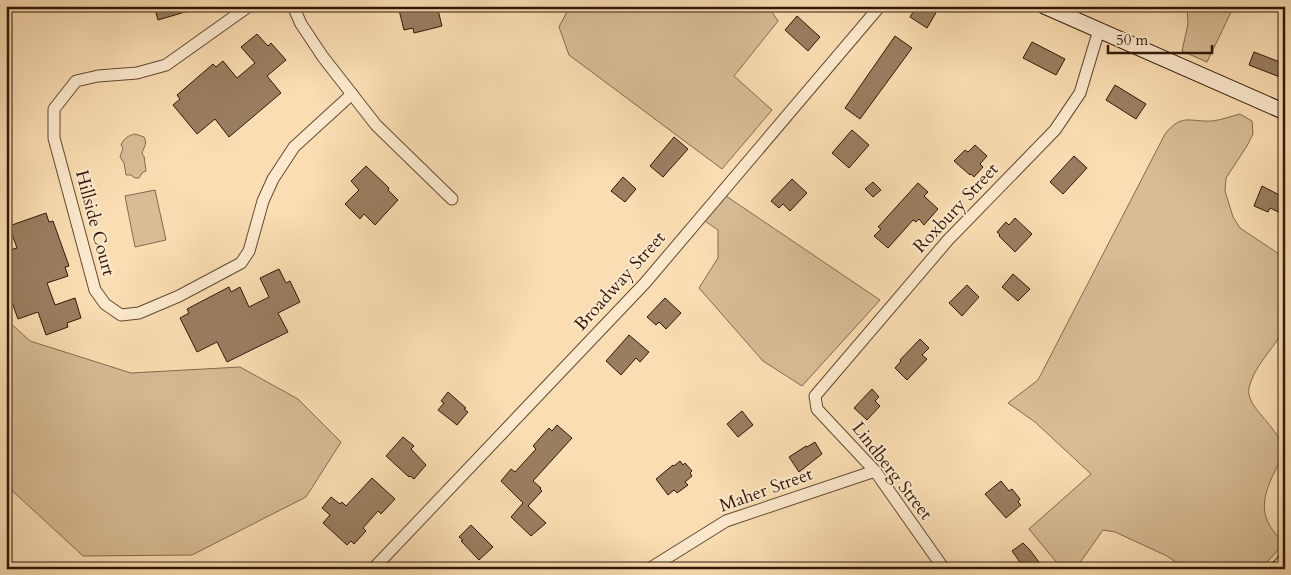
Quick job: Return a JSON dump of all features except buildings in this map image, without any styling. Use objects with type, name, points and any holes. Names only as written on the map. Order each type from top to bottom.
[{"type":"street","name":"Hillside Court","points":[[250,6],[166,65],[137,72],[98,76],[76,81],[54,109],[54,138],[95,290],[105,304],[121,315],[139,313],[179,296],[240,263],[249,251],[263,201],[273,179],[294,147],[352,94]]},
{"type":"street","points":[[293,6],[301,24],[323,57],[376,125],[452,199]]},
{"type":"street","name":"Broadway Street","points":[[373,569],[644,283],[880,6]]},
{"type":"street","points":[[1044,6],[1285,112]]},
{"type":"street","name":"Roxbury Street","points":[[815,396],[948,240],[1055,130],[1080,93],[1099,30]]},
{"type":"street","name":"Lindberg Street","points":[[815,396],[817,409],[875,471],[944,569]]},
{"type":"street","name":"Maher Street","points":[[649,569],[726,521],[875,471]]},
{"type":"street","points":[[1278,569],[1285,561]]},
{"type":"shaded area","points":[[570,6],[768,6],[778,21],[734,76],[772,110],[722,169],[569,55],[559,27]]},
{"type":"shaded area","points":[[1187,6],[1234,6],[1207,62],[1182,51],[1188,24]]},
{"type":"shaded area","points":[[1240,114],[1252,121],[1253,134],[1226,178],[1225,191],[1233,217],[1240,228],[1285,258],[1286,308],[1284,330],[1259,365],[1249,388],[1252,402],[1275,432],[1282,447],[1281,459],[1270,482],[1264,509],[1270,526],[1284,543],[1261,569],[1186,569],[1167,556],[1115,532],[1103,530],[1074,569],[1062,569],[1029,529],[1091,474],[1035,422],[1008,403],[1038,380],[1165,134],[1171,127],[1181,121],[1212,121]]},
{"type":"shaded area","points":[[135,134],[144,137],[146,142],[142,154],[146,171],[139,178],[126,175],[124,163],[120,157],[123,141],[128,136]]},
{"type":"shaded area","points":[[155,190],[166,240],[135,247],[125,196]]},
{"type":"shaded area","points":[[726,196],[880,300],[802,386],[763,361],[699,288],[718,258],[718,230],[705,221]]},
{"type":"shaded area","points":[[6,319],[30,341],[131,373],[240,367],[298,399],[341,442],[306,497],[192,555],[83,556],[6,485]]}]
